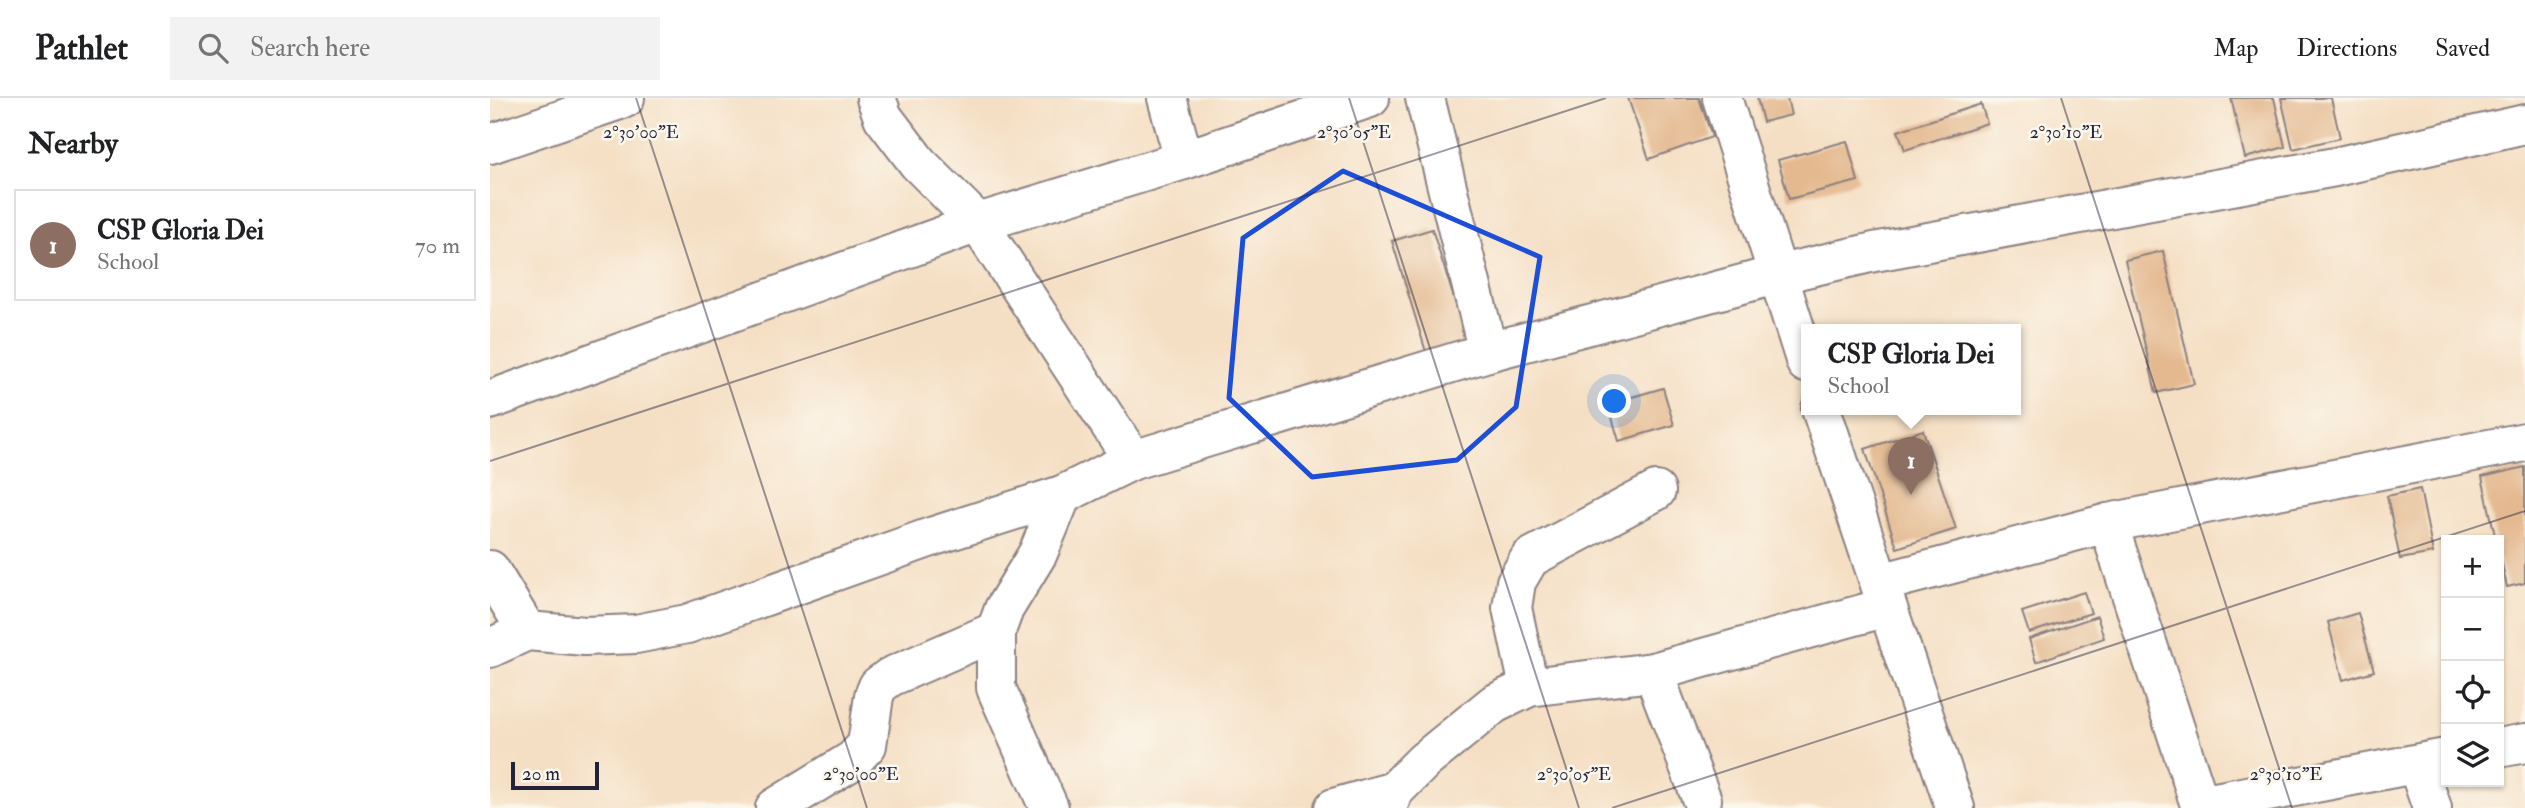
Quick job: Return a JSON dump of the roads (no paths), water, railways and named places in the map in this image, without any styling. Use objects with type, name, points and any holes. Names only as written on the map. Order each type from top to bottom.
[{"type":"street","points":[[490,144],[625,98]]},
{"type":"street","points":[[876,98],[883,117],[918,163],[978,223],[1133,460]]},
{"type":"street","points":[[1167,98],[1184,160]]},
{"type":"street","points":[[490,400],[978,223],[1184,160],[1370,98]]},
{"type":"street","points":[[1425,98],[1488,352]]},
{"type":"street","points":[[1722,98],[1801,348]]},
{"type":"street","points":[[490,648],[527,631],[585,636],[636,634],[687,624],[934,536],[1062,495],[1133,460],[1488,352],[1776,275],[1874,252],[2335,167],[2525,124]]},
{"type":"street","points":[[1823,415],[1955,808]]},
{"type":"street","points":[[1334,808],[1390,800],[1424,761],[1494,704],[1529,687],[1653,672],[2108,523],[2525,442]]},
{"type":"street","points":[[1529,687],[1512,608],[1516,582],[1530,558],[1656,491]]},
{"type":"street","points":[[1049,808],[996,688],[996,631],[1004,609],[1038,553],[1062,495]]},
{"type":"street","points":[[2108,523],[2201,807],[2432,761],[2432,808]]},
{"type":"street","points":[[490,570],[527,631]]},
{"type":"street","points":[[775,808],[853,760],[867,745],[878,686],[890,677],[996,631]]},
{"type":"street","points":[[1653,672],[1702,800]]},
{"type":"street","points":[[2504,747],[2525,743]]},
{"type":"place","name":"CSP Gloria Dei","points":[[1911,495]]}]
